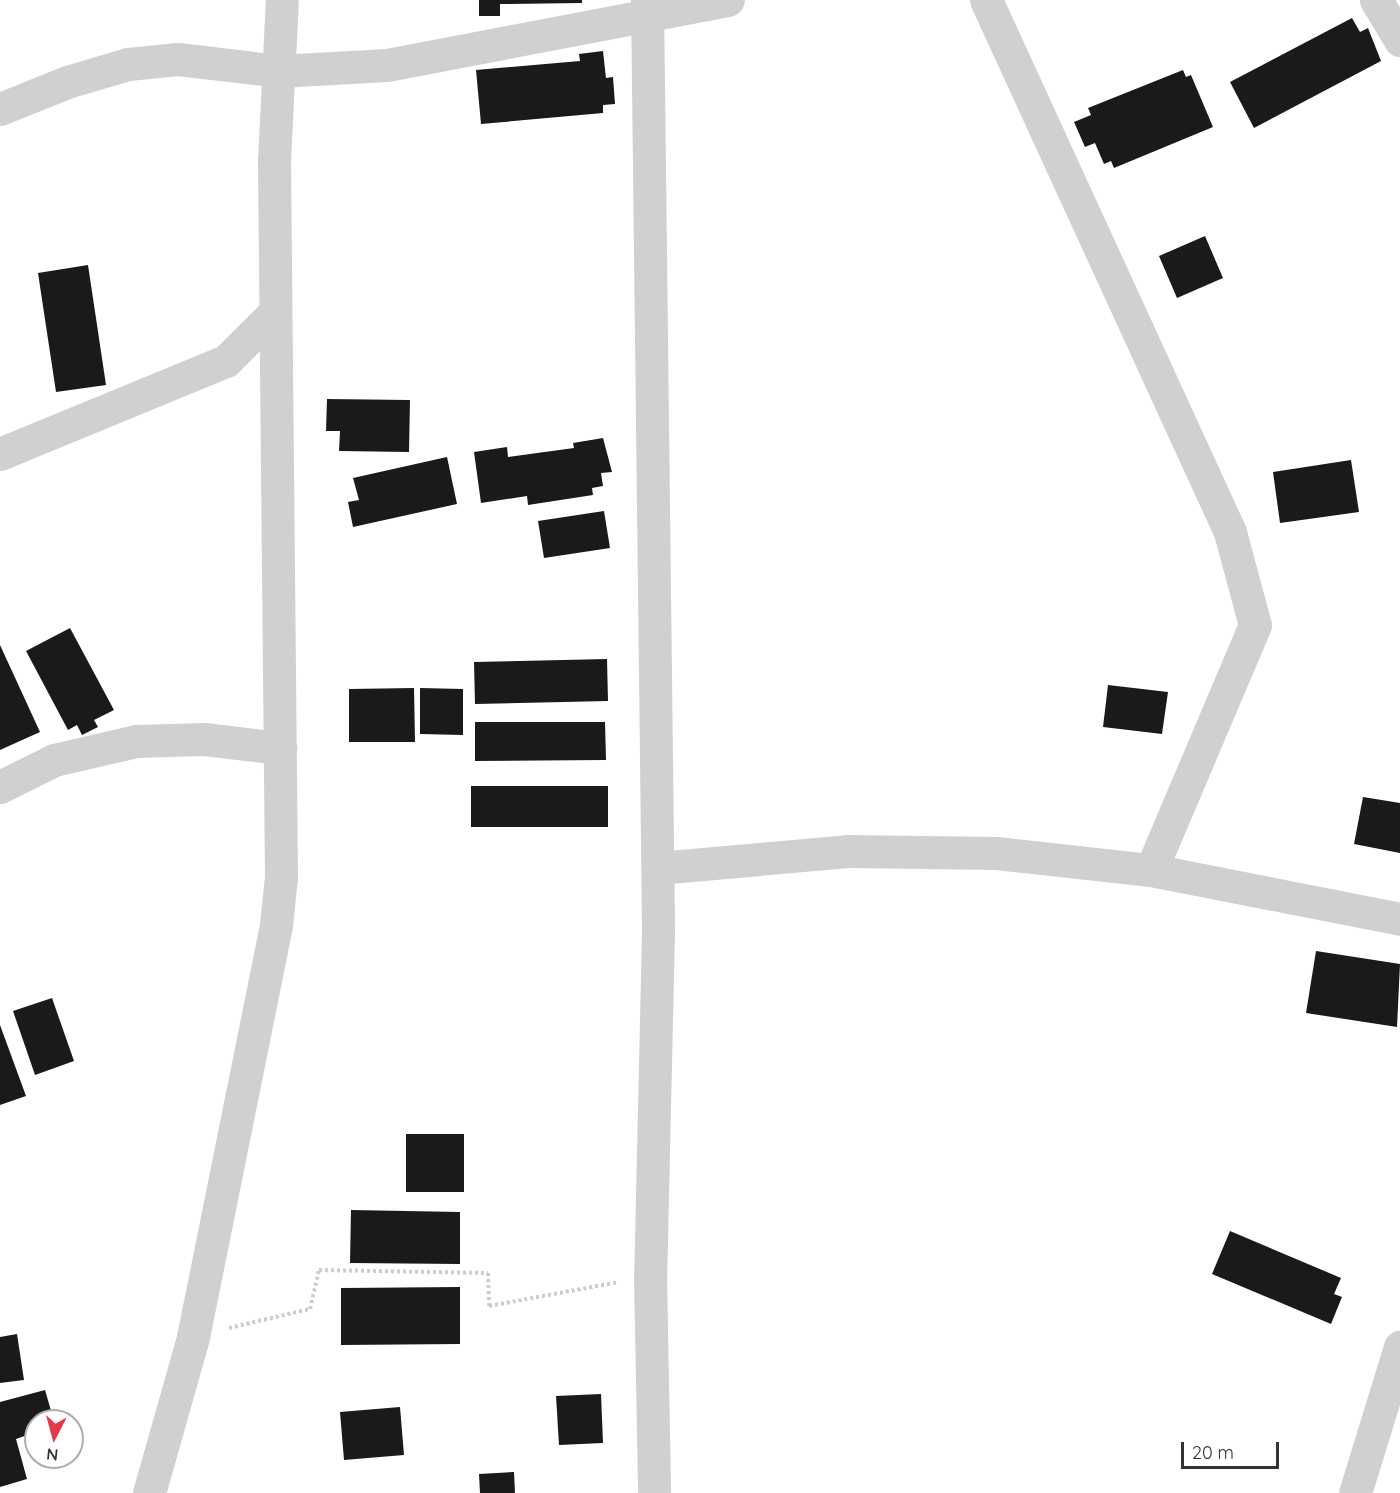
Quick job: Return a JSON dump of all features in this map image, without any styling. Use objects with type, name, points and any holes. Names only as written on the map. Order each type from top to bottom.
[{"type":"street","points":[[149,1493],[193,1337],[276,925],[281,877],[282,692],[274,313],[278,71],[282,0]]},
{"type":"street","points":[[0,109],[67,82],[128,64],[178,59],[278,71],[387,65],[647,8],[728,0]]},
{"type":"street","points":[[986,0],[1230,532],[1255,625],[1151,870]]},
{"type":"street","points":[[1376,0],[1400,40]]},
{"type":"street","points":[[647,8],[658,868],[650,1276],[654,1493]]},
{"type":"street","points":[[0,454],[226,361],[274,313]]},
{"type":"street","points":[[0,787],[54,760],[136,741],[204,739],[280,748]]},
{"type":"street","points":[[658,868],[847,851],[996,853],[1151,870],[1400,919]]},
{"type":"street","points":[[1356,1493],[1400,1347]]},
{"type":"path","points":[[193,1337],[310,1309],[319,1270],[488,1273],[489,1306],[650,1276]]},
{"type":"building","points":[[479,0],[582,0],[582,3],[500,4],[500,16],[479,16]]},
{"type":"building","points":[[1352,18],[1360,32],[1368,28],[1381,61],[1254,128],[1230,82]]},
{"type":"building","points":[[603,51],[606,78],[613,77],[615,104],[603,105],[603,113],[481,124],[476,70],[580,61],[579,54]]},
{"type":"building","points":[[1183,70],[1186,77],[1191,75],[1213,127],[1114,168],[1111,161],[1104,164],[1095,143],[1085,147],[1074,122],[1091,115],[1088,108]]},
{"type":"building","points":[[1205,236],[1223,278],[1177,298],[1159,256]]},
{"type":"building","points":[[88,265],[106,385],[56,392],[38,273]]},
{"type":"building","points":[[327,399],[410,400],[409,452],[339,451],[340,431],[326,431]]},
{"type":"building","points":[[603,438],[612,472],[601,473],[603,486],[592,488],[593,495],[528,505],[527,496],[481,503],[474,452],[507,447],[508,457],[574,448],[573,443]]},
{"type":"building","points":[[447,457],[457,504],[353,527],[348,502],[359,500],[353,478]]},
{"type":"building","points":[[1351,460],[1359,512],[1280,523],[1273,472]]},
{"type":"building","points":[[604,511],[610,548],[544,558],[538,521]]},
{"type":"building","points":[[70,628],[114,710],[94,720],[98,727],[82,735],[77,725],[68,730],[26,651]]},
{"type":"building","points":[[0,645],[40,732],[0,750]]},
{"type":"building","points":[[607,659],[608,701],[475,704],[474,662]]},
{"type":"building","points":[[1108,685],[1168,692],[1162,734],[1103,727]]},
{"type":"building","points":[[414,688],[415,742],[349,742],[349,689]]},
{"type":"building","points":[[420,688],[463,689],[463,735],[420,734]]},
{"type":"building","points":[[475,722],[605,722],[606,760],[475,761]]},
{"type":"building","points":[[471,786],[608,786],[608,827],[471,827]]},
{"type":"building","points":[[1363,797],[1400,803],[1400,853],[1354,844]]},
{"type":"building","points":[[1316,951],[1400,964],[1397,1027],[1306,1013]]},
{"type":"building","points":[[52,998],[74,1061],[35,1075],[13,1011]]},
{"type":"building","points":[[0,1025],[26,1096],[0,1105]]},
{"type":"building","points":[[406,1134],[464,1134],[464,1192],[406,1192]]},
{"type":"building","points":[[351,1210],[460,1212],[460,1264],[350,1263]]},
{"type":"building","points":[[1230,1231],[1341,1278],[1334,1294],[1342,1297],[1331,1324],[1212,1274]]},
{"type":"building","points":[[460,1287],[460,1344],[341,1345],[341,1288]]},
{"type":"building","points":[[17,1334],[24,1380],[0,1383],[0,1337]]},
{"type":"building","points":[[45,1390],[51,1409],[24,1409],[24,1436],[16,1439],[27,1479],[0,1487],[0,1402]]},
{"type":"building","points":[[601,1394],[603,1443],[559,1445],[556,1396]]},
{"type":"building","points":[[400,1407],[404,1455],[344,1460],[340,1412]]},
{"type":"building","points":[[514,1472],[515,1493],[480,1493],[479,1474]]}]
